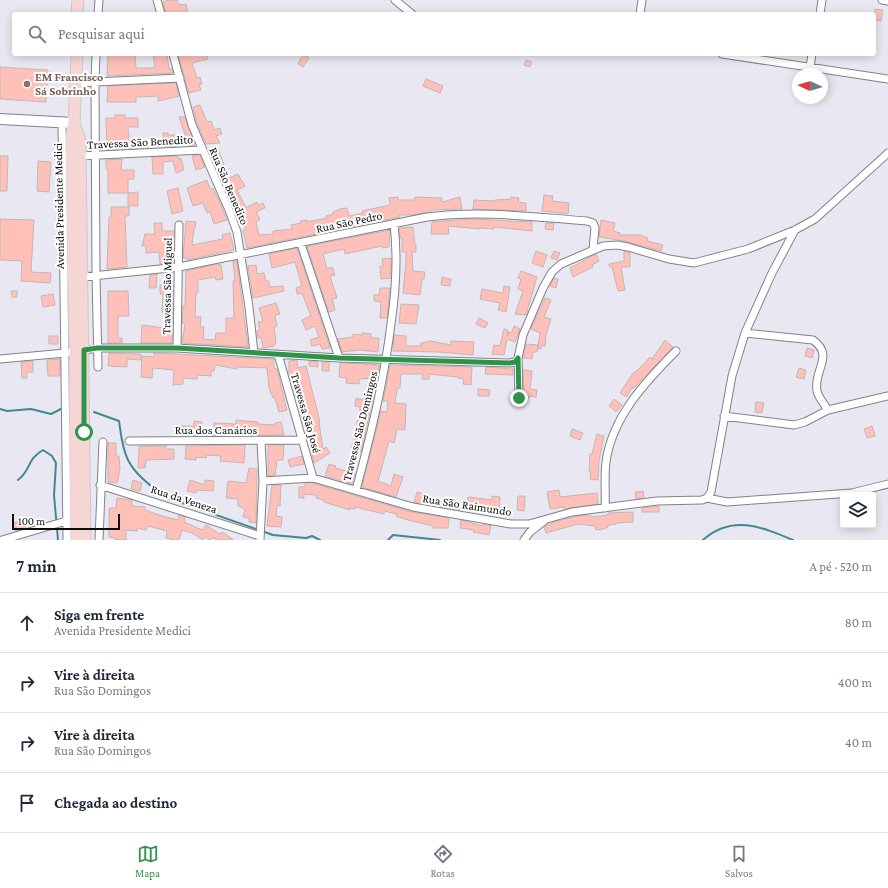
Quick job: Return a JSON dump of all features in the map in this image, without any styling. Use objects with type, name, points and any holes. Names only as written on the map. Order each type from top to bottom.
[{"type":"main road","points":[[77,12],[78,0]]},
{"type":"main road","points":[[74,123],[76,56]]},
{"type":"main road","name":"Avenida Presidente Medici","points":[[74,123],[80,141],[83,277],[74,352],[86,540]]},
{"type":"main road","name":"Avenida Presidente Medici","points":[[74,123],[71,141],[76,540]]},
{"type":"street","points":[[98,12],[99,0]]},
{"type":"street","points":[[157,0],[160,12]]},
{"type":"street","points":[[395,0],[410,12]]},
{"type":"street","points":[[640,12],[642,0]]},
{"type":"street","points":[[820,12],[822,0]]},
{"type":"street","points":[[882,0],[888,1]]},
{"type":"street","points":[[96,56],[96,275],[98,367]]},
{"type":"street","name":"Rua São Benedito","points":[[174,56],[192,125],[229,210],[242,255],[254,353]]},
{"type":"street","points":[[736,56],[888,79]]},
{"type":"street","points":[[810,67],[812,56]]},
{"type":"street","points":[[76,83],[180,78]]},
{"type":"street","points":[[0,118],[74,123]]},
{"type":"street","points":[[62,123],[74,352],[66,540]]},
{"type":"street","name":"Travessa São Benedito","points":[[80,156],[202,150]]},
{"type":"street","points":[[519,398],[518,358],[529,319],[552,272],[561,264],[584,256],[593,249],[603,246],[617,245],[669,259],[694,263],[748,249],[795,230],[815,219],[888,153]]},
{"type":"street","name":"Rua São Pedro","points":[[83,277],[179,267],[301,244],[427,217],[469,213],[534,216],[587,221],[593,223],[595,228],[593,249]]},
{"type":"street","name":"Travessa São Domingos","points":[[356,490],[379,402],[387,359],[397,268],[394,224]]},
{"type":"street","name":"Travessa São Miguel","points":[[177,348],[179,225]]},
{"type":"street","points":[[795,230],[772,273],[745,333],[732,376],[711,492],[707,498],[727,502],[845,494],[888,484]]},
{"type":"street","points":[[301,244],[340,358]]},
{"type":"street","points":[[745,333],[813,340],[822,346],[824,354],[818,373],[816,392],[828,410]]},
{"type":"street","points":[[0,359],[74,352],[97,348],[177,348],[340,358],[510,363],[515,362],[518,358]]},
{"type":"street","points":[[605,508],[606,462],[610,442],[634,398],[655,371],[676,350]]},
{"type":"street","name":"Travessa São José","points":[[278,354],[313,478]]},
{"type":"street","points":[[724,416],[794,425],[805,422],[828,410],[888,396]]},
{"type":"street","name":"Rua dos Canários","points":[[130,441],[302,440]]},
{"type":"street","points":[[260,537],[263,481],[261,441]]},
{"type":"street","points":[[99,540],[100,485],[103,442]]},
{"type":"street","name":"Rua São Raimundo","points":[[263,481],[313,478],[413,507],[490,522],[529,524],[551,517],[605,508],[657,501],[694,501],[707,498]]},
{"type":"street","name":"Rua da Veneza","points":[[100,485],[260,537]]},
{"type":"street","points":[[524,540],[530,532],[551,517]]},
{"type":"street","points":[[2,540],[66,521]]},
{"type":"building","points":[[177,0],[179,5],[186,4],[188,12],[166,12],[163,2]]},
{"type":"building","points":[[875,9],[883,10],[881,21],[876,20],[876,12],[875,12]]},
{"type":"building","points":[[108,56],[135,56],[136,68],[155,68],[153,56],[167,56],[169,69],[172,69],[173,73],[107,76]]},
{"type":"building","points":[[179,56],[207,56],[208,59],[192,63],[197,78],[200,77],[202,84],[199,84],[201,90],[189,93]]},
{"type":"building","points":[[302,56],[309,58],[303,67],[298,64]]},
{"type":"building","points":[[526,60],[532,62],[530,67],[524,65]]},
{"type":"building","points":[[0,67],[48,70],[46,102],[0,99]]},
{"type":"building","points":[[426,79],[443,86],[440,93],[423,86]]},
{"type":"building","points":[[176,83],[179,96],[158,101],[158,96],[136,97],[136,102],[107,102],[108,86]]},
{"type":"building","points":[[200,105],[207,122],[211,121],[214,130],[220,128],[222,134],[216,136],[220,143],[206,144],[197,123],[193,107]]},
{"type":"building","points":[[115,115],[125,115],[125,118],[138,118],[138,127],[128,127],[129,142],[148,143],[148,148],[107,150],[106,118],[115,118]]},
{"type":"building","points":[[179,117],[185,117],[195,145],[189,146]]},
{"type":"building","points":[[163,133],[175,135],[178,146],[164,147]]},
{"type":"building","points":[[218,149],[229,178],[238,174],[245,186],[237,190],[246,208],[257,202],[258,205],[263,203],[265,208],[256,212],[260,219],[256,222],[259,235],[273,234],[273,231],[292,229],[291,225],[301,223],[300,221],[307,220],[307,222],[327,218],[326,216],[333,214],[333,212],[340,209],[347,208],[349,216],[363,213],[362,211],[390,205],[389,198],[398,197],[398,200],[414,200],[415,197],[442,198],[442,202],[460,197],[462,209],[430,210],[430,212],[413,215],[399,215],[400,217],[247,248],[243,230],[246,229],[209,151]]},
{"type":"building","points":[[200,155],[205,167],[196,170],[192,156]]},
{"type":"building","points":[[0,156],[8,156],[7,191],[0,191]]},
{"type":"building","points":[[178,156],[178,159],[181,158],[184,170],[176,173],[173,161],[163,162],[163,174],[153,174],[152,157]]},
{"type":"building","points":[[122,159],[121,170],[134,170],[134,179],[128,179],[128,193],[108,193],[108,169],[106,168],[106,160]]},
{"type":"building","points":[[38,161],[51,162],[49,192],[37,191]]},
{"type":"building","points":[[207,180],[210,189],[213,188],[219,200],[227,220],[214,224],[210,212],[207,213],[203,203],[193,206],[187,188]]},
{"type":"building","points":[[178,188],[183,211],[172,214],[167,191]]},
{"type":"building","points":[[138,192],[138,206],[128,206],[128,193]]},
{"type":"building","points":[[544,195],[553,196],[552,201],[569,203],[568,214],[542,211]]},
{"type":"building","points":[[511,197],[519,198],[518,202],[526,203],[526,211],[473,209],[474,200],[495,201],[511,199]]},
{"type":"building","points":[[111,207],[129,207],[129,216],[125,216],[127,267],[107,269],[109,217],[111,217]]},
{"type":"building","points":[[0,219],[34,220],[31,272],[51,273],[50,283],[21,281],[22,261],[0,260]]},
{"type":"building","points":[[471,219],[532,222],[532,231],[494,227],[494,229],[480,229],[448,226],[449,234],[431,234],[432,222]]},
{"type":"building","points":[[601,220],[615,223],[613,231],[620,233],[620,235],[641,235],[648,238],[647,241],[663,245],[661,251],[624,241],[599,237]]},
{"type":"building","points":[[186,221],[196,222],[192,245],[223,239],[222,235],[230,233],[234,250],[187,260],[187,258],[183,258]]},
{"type":"building","points":[[154,223],[162,223],[162,231],[174,231],[174,238],[166,239],[166,252],[174,252],[173,263],[160,264],[159,252],[146,253],[146,246],[142,246],[145,234],[155,234]]},
{"type":"building","points":[[546,223],[554,223],[553,230],[545,229]]},
{"type":"building","points":[[413,227],[416,252],[412,252],[413,271],[425,272],[424,279],[422,279],[420,295],[403,293],[406,252],[402,252],[402,238],[400,238],[399,228]]},
{"type":"building","points":[[390,230],[389,247],[382,248],[382,246],[345,254],[344,249],[323,254],[327,269],[332,267],[335,275],[330,276],[337,298],[332,299],[335,310],[329,312],[307,246]]},
{"type":"building","points":[[297,248],[330,348],[322,349],[320,344],[312,346],[310,340],[319,337],[315,326],[306,330],[302,320],[311,316],[302,293],[297,294],[296,288],[302,286],[295,262],[272,268],[269,254]]},
{"type":"building","points":[[536,251],[547,255],[543,267],[532,263]]},
{"type":"building","points":[[554,251],[560,253],[557,260],[551,258]]},
{"type":"building","points":[[624,251],[630,253],[630,267],[621,267],[625,290],[618,291],[612,267],[609,266],[609,264],[624,261]]},
{"type":"building","points":[[596,254],[599,261],[592,265],[593,267],[573,277],[570,268]]},
{"type":"building","points":[[391,258],[391,278],[381,279],[380,266],[383,266],[382,259]]},
{"type":"building","points":[[233,261],[237,261],[248,347],[182,343],[185,324],[182,323],[183,306],[185,306],[186,271],[217,264],[221,265],[223,279],[216,280],[215,277],[198,280],[198,293],[196,293],[195,317],[201,317],[200,327],[204,327],[203,339],[215,340],[216,333],[226,333],[226,318],[234,318],[233,281],[235,281]]},
{"type":"building","points":[[256,265],[257,274],[264,273],[266,281],[269,281],[269,287],[283,286],[284,291],[253,298],[248,266]]},
{"type":"building","points":[[521,271],[537,277],[526,315],[515,314],[523,291],[518,289],[521,279],[518,278]]},
{"type":"building","points":[[157,274],[156,288],[149,288],[150,275]]},
{"type":"building","points":[[442,277],[451,279],[450,286],[441,285]]},
{"type":"building","points":[[554,278],[558,279],[556,288],[550,286]]},
{"type":"building","points":[[160,285],[173,285],[172,323],[168,322],[169,313],[162,312],[163,294],[160,294]]},
{"type":"building","points":[[504,286],[510,287],[506,312],[498,310],[500,303],[480,299],[482,289],[503,293]]},
{"type":"building","points":[[380,288],[390,288],[387,318],[380,318],[381,302],[374,301],[374,295],[379,295]]},
{"type":"building","points":[[11,291],[17,291],[17,297],[12,297]]},
{"type":"building","points":[[108,291],[128,291],[129,316],[118,316],[118,338],[122,338],[122,343],[108,343]]},
{"type":"building","points":[[53,294],[55,305],[43,307],[41,296]]},
{"type":"building","points":[[545,298],[551,300],[544,317],[551,319],[545,338],[545,346],[542,345],[541,349],[538,348],[540,333],[531,329]]},
{"type":"building","points":[[276,303],[280,314],[275,315],[277,326],[274,327],[276,343],[274,346],[263,348],[261,338],[258,338],[257,331],[260,330],[258,322],[263,321],[259,308]]},
{"type":"building","points":[[401,304],[419,305],[416,324],[399,323]]},
{"type":"building","points":[[479,318],[488,323],[485,328],[476,324]]},
{"type":"building","points":[[142,325],[172,329],[172,343],[141,343]]},
{"type":"building","points":[[514,326],[520,329],[515,342],[507,339],[504,355],[492,354],[494,345],[500,346],[504,329],[508,330],[507,337],[509,332],[512,332]]},
{"type":"building","points":[[362,333],[371,334],[371,338],[379,338],[378,352],[360,350],[342,352],[338,339],[353,337],[353,334],[362,335]]},
{"type":"building","points":[[394,335],[406,336],[406,346],[421,346],[421,343],[430,341],[451,345],[451,341],[474,342],[473,355],[438,352],[393,351]]},
{"type":"building","points":[[49,336],[58,336],[58,344],[49,344]]},
{"type":"building","points":[[665,340],[673,347],[633,389],[632,387],[627,397],[620,393],[633,373],[650,357],[652,359]]},
{"type":"building","points":[[526,344],[538,345],[537,352],[533,352],[532,359],[523,358]]},
{"type":"building","points":[[807,348],[814,350],[812,358],[805,356]]},
{"type":"building","points":[[109,353],[141,354],[141,360],[127,359],[127,367],[108,366]]},
{"type":"building","points":[[154,353],[274,359],[274,369],[277,369],[287,410],[279,412],[275,398],[273,398],[269,388],[267,368],[237,367],[237,369],[215,365],[214,371],[211,371],[211,376],[197,375],[197,379],[183,378],[183,384],[173,385],[174,370],[153,368],[152,378],[141,377],[142,356],[154,357]]},
{"type":"building","points":[[60,359],[60,376],[48,376],[47,360]]},
{"type":"building","points":[[297,360],[298,368],[306,366],[320,422],[323,449],[326,447],[330,453],[314,463],[306,426],[304,426],[289,374],[289,361]]},
{"type":"building","points":[[33,361],[33,372],[27,372],[27,378],[22,378],[21,362]]},
{"type":"building","points":[[309,361],[318,362],[318,367],[309,366]]},
{"type":"building","points":[[322,362],[329,362],[329,371],[322,371]]},
{"type":"building","points":[[340,363],[380,365],[378,373],[375,373],[375,378],[359,379],[359,384],[346,383],[347,378],[339,377]]},
{"type":"building","points":[[390,365],[472,367],[471,385],[463,384],[464,379],[458,377],[429,374],[429,379],[422,379],[423,374],[401,374],[400,388],[397,388],[395,403],[406,404],[405,430],[397,429],[394,443],[389,441],[378,481],[391,486],[394,474],[403,477],[396,497],[362,487],[381,411],[387,412],[388,401],[383,401]]},
{"type":"building","points":[[486,367],[513,369],[513,375],[485,374]]},
{"type":"building","points":[[799,368],[806,370],[804,379],[796,377]]},
{"type":"building","points":[[523,370],[532,371],[530,389],[537,390],[536,397],[529,396],[528,399],[524,399]]},
{"type":"building","points":[[478,389],[490,390],[489,396],[478,396]]},
{"type":"building","points":[[366,392],[374,394],[361,452],[351,448],[356,434],[354,434],[360,411],[360,407],[355,406],[356,398],[364,400]]},
{"type":"building","points":[[614,399],[622,405],[616,412],[609,406]]},
{"type":"building","points":[[756,402],[764,403],[762,413],[755,412]]},
{"type":"building","points":[[236,420],[275,425],[275,423],[281,422],[284,435],[213,436],[214,423],[236,424]]},
{"type":"building","points":[[194,421],[202,422],[201,436],[177,435],[177,426],[194,426]]},
{"type":"building","points":[[872,426],[875,436],[867,438],[864,429]]},
{"type":"building","points":[[572,429],[583,433],[580,440],[570,436]]},
{"type":"building","points":[[597,434],[604,436],[599,461],[598,480],[590,479],[591,472],[589,472],[590,454],[592,454]]},
{"type":"building","points":[[108,443],[116,443],[116,456],[119,456],[120,469],[117,483],[108,482]]},
{"type":"building","points":[[245,445],[244,463],[220,461],[221,456],[207,455],[206,458],[196,457],[196,460],[185,459],[186,446]]},
{"type":"building","points":[[268,445],[284,445],[283,460],[277,460],[275,475],[268,476]]},
{"type":"building","points":[[139,446],[166,446],[166,449],[174,449],[174,459],[146,460],[145,468],[138,468]]},
{"type":"building","points":[[302,456],[304,464],[290,467],[288,460]]},
{"type":"building","points":[[329,464],[336,466],[335,468],[355,473],[352,484],[325,476]]},
{"type":"building","points":[[249,468],[257,469],[256,523],[249,522],[249,518],[243,517],[245,509],[238,506],[238,499],[226,498],[228,481],[246,483]]},
{"type":"building","points":[[133,480],[142,483],[140,491],[131,489]]},
{"type":"building","points":[[190,480],[205,485],[205,480],[214,481],[213,491],[197,490],[196,493],[187,491]]},
{"type":"building","points":[[305,483],[312,483],[412,512],[449,518],[448,528],[433,528],[433,526],[408,520],[396,516],[397,514],[384,511],[384,514],[355,507],[355,509],[350,508],[350,510],[324,502],[324,500],[316,498],[317,495],[304,494],[304,498],[299,498],[299,487],[305,487]]},
{"type":"building","points":[[272,485],[281,485],[280,506],[277,505],[276,516],[282,517],[281,527],[267,526]]},
{"type":"building","points":[[559,490],[560,497],[597,493],[598,504],[564,509],[564,507],[550,509],[547,492]]},
{"type":"building","points":[[643,491],[644,498],[636,499],[635,492]]},
{"type":"building","points":[[417,492],[428,495],[427,497],[434,499],[433,502],[445,505],[445,500],[453,501],[453,504],[460,505],[459,510],[414,502]]},
{"type":"building","points":[[492,496],[500,497],[499,510],[480,509],[480,511],[467,509],[468,497],[492,500]]},
{"type":"building","points":[[518,496],[525,496],[524,511],[517,510]]},
{"type":"building","points":[[117,498],[132,500],[132,506],[145,507],[145,510],[162,516],[178,520],[179,515],[185,517],[184,522],[202,530],[206,525],[220,534],[222,532],[234,540],[216,540],[214,537],[210,540],[205,537],[203,540],[192,533],[182,530],[179,540],[174,540],[166,538],[167,531],[148,526],[146,530],[137,528],[137,531],[126,530],[126,540],[115,540],[115,538],[109,537],[109,508],[116,508]]},
{"type":"building","points":[[659,506],[659,512],[642,512],[642,508]]},
{"type":"building","points":[[633,512],[633,522],[616,523],[608,525],[608,527],[603,529],[596,530],[595,526],[578,524],[546,533],[544,527],[554,522],[573,517],[587,515],[594,517],[608,515],[608,513]]},
{"type":"building","points":[[23,520],[26,528],[15,531],[13,523]]},
{"type":"building","points":[[461,520],[482,526],[483,524],[491,526],[489,535],[473,532],[474,530],[460,528]]},
{"type":"waterway","points":[[0,409],[7,411],[31,409],[51,414],[61,409]]},
{"type":"waterway","points":[[94,412],[119,421],[124,451],[131,466],[146,482],[168,498],[273,535],[306,538],[312,536],[320,540]]},
{"type":"waterway","points":[[18,480],[34,457],[43,450],[52,456],[56,463],[54,495],[58,540]]},
{"type":"waterway","points":[[703,540],[714,532],[725,527],[736,525],[759,527],[793,540]]},
{"type":"waterway","points":[[388,540],[393,535],[440,540]]},
{"type":"place","name":"EM Francisco Sá Sobrinho","points":[[27,84]]},
{"type":"route","points":[[84,432],[84,350],[97,348],[177,348],[340,358],[510,363],[515,362],[518,358],[519,398]]}]
